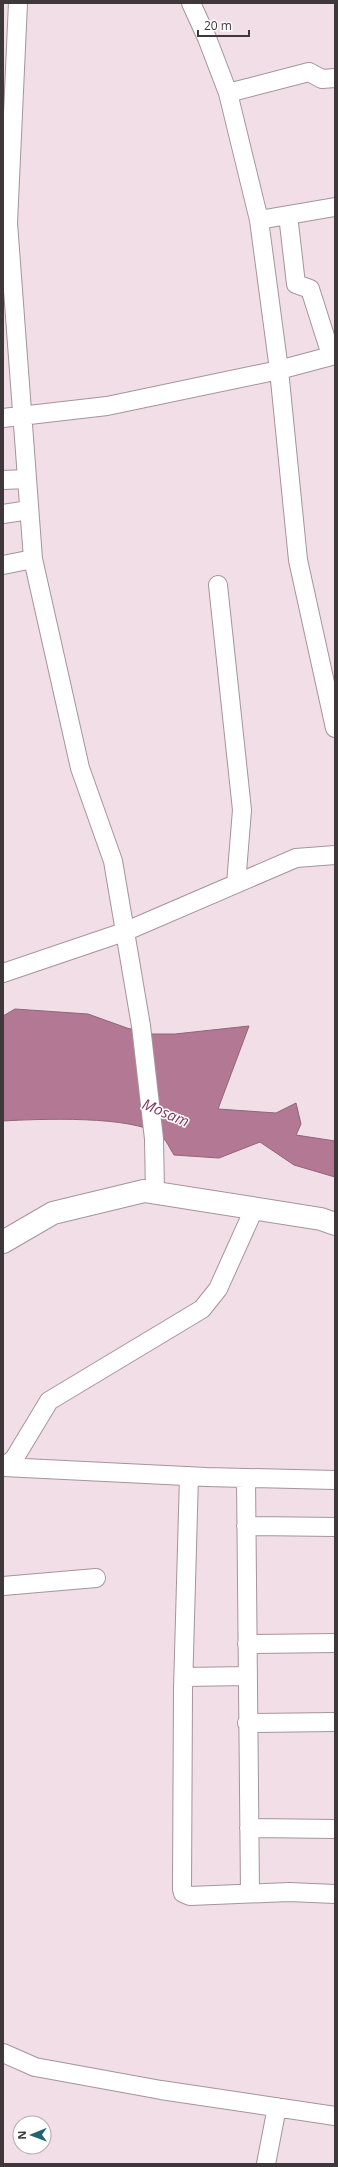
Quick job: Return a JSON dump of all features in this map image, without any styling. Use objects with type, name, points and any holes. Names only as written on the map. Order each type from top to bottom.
[{"type":"street","points":[[18,3],[9,80],[6,223],[7,264],[10,353],[23,417],[33,559],[80,768],[113,860],[141,1026],[154,1139],[155,1193]]},
{"type":"street","points":[[191,3],[208,38],[228,93],[259,220],[279,370],[298,560],[335,728]]},
{"type":"street","points":[[228,93],[309,72],[322,79],[335,78]]},
{"type":"street","points":[[259,220],[335,207]]},
{"type":"street","points":[[3,418],[23,417],[107,406],[279,370],[333,355],[310,289],[296,284],[288,215]]},
{"type":"street","points":[[3,480],[27,479]]},
{"type":"street","points":[[3,514],[29,510]]},
{"type":"street","points":[[3,565],[33,559]]},
{"type":"street","points":[[218,585],[242,810],[236,884]]},
{"type":"street","points":[[4,971],[124,932],[296,858],[335,855]]},
{"type":"street","points":[[3,1242],[53,1213],[144,1192],[321,1219],[335,1224]]},
{"type":"street","points":[[3,1467],[14,1459],[49,1401],[202,1310],[218,1289],[254,1208]]},
{"type":"street","points":[[3,1467],[189,1476],[335,1480]]},
{"type":"street","points":[[189,1476],[184,1677],[183,1893],[190,1896],[289,1892],[335,1894]]},
{"type":"street","points":[[246,1478],[247,1723],[250,1893]]},
{"type":"street","points":[[246,1526],[335,1527]]},
{"type":"street","points":[[3,1586],[96,1578]]},
{"type":"street","points":[[247,1644],[335,1643]]},
{"type":"street","points":[[184,1677],[247,1676]]},
{"type":"street","points":[[247,1723],[335,1722]]},
{"type":"street","points":[[249,1828],[335,1829]]},
{"type":"street","points":[[3,2053],[35,2067],[161,2090],[335,2116]]},
{"type":"street","points":[[266,2164],[277,2107]]},
{"type":"water","name":"Mosam","points":[[15,1009],[88,1014],[127,1028],[151,1034],[175,1034],[249,1026],[218,1109],[276,1113],[296,1103],[301,1124],[296,1135],[335,1141],[335,1177],[294,1165],[260,1142],[219,1158],[174,1155],[160,1135],[147,1129],[129,1124],[108,1121],[61,1119],[3,1121],[3,1016]]}]
